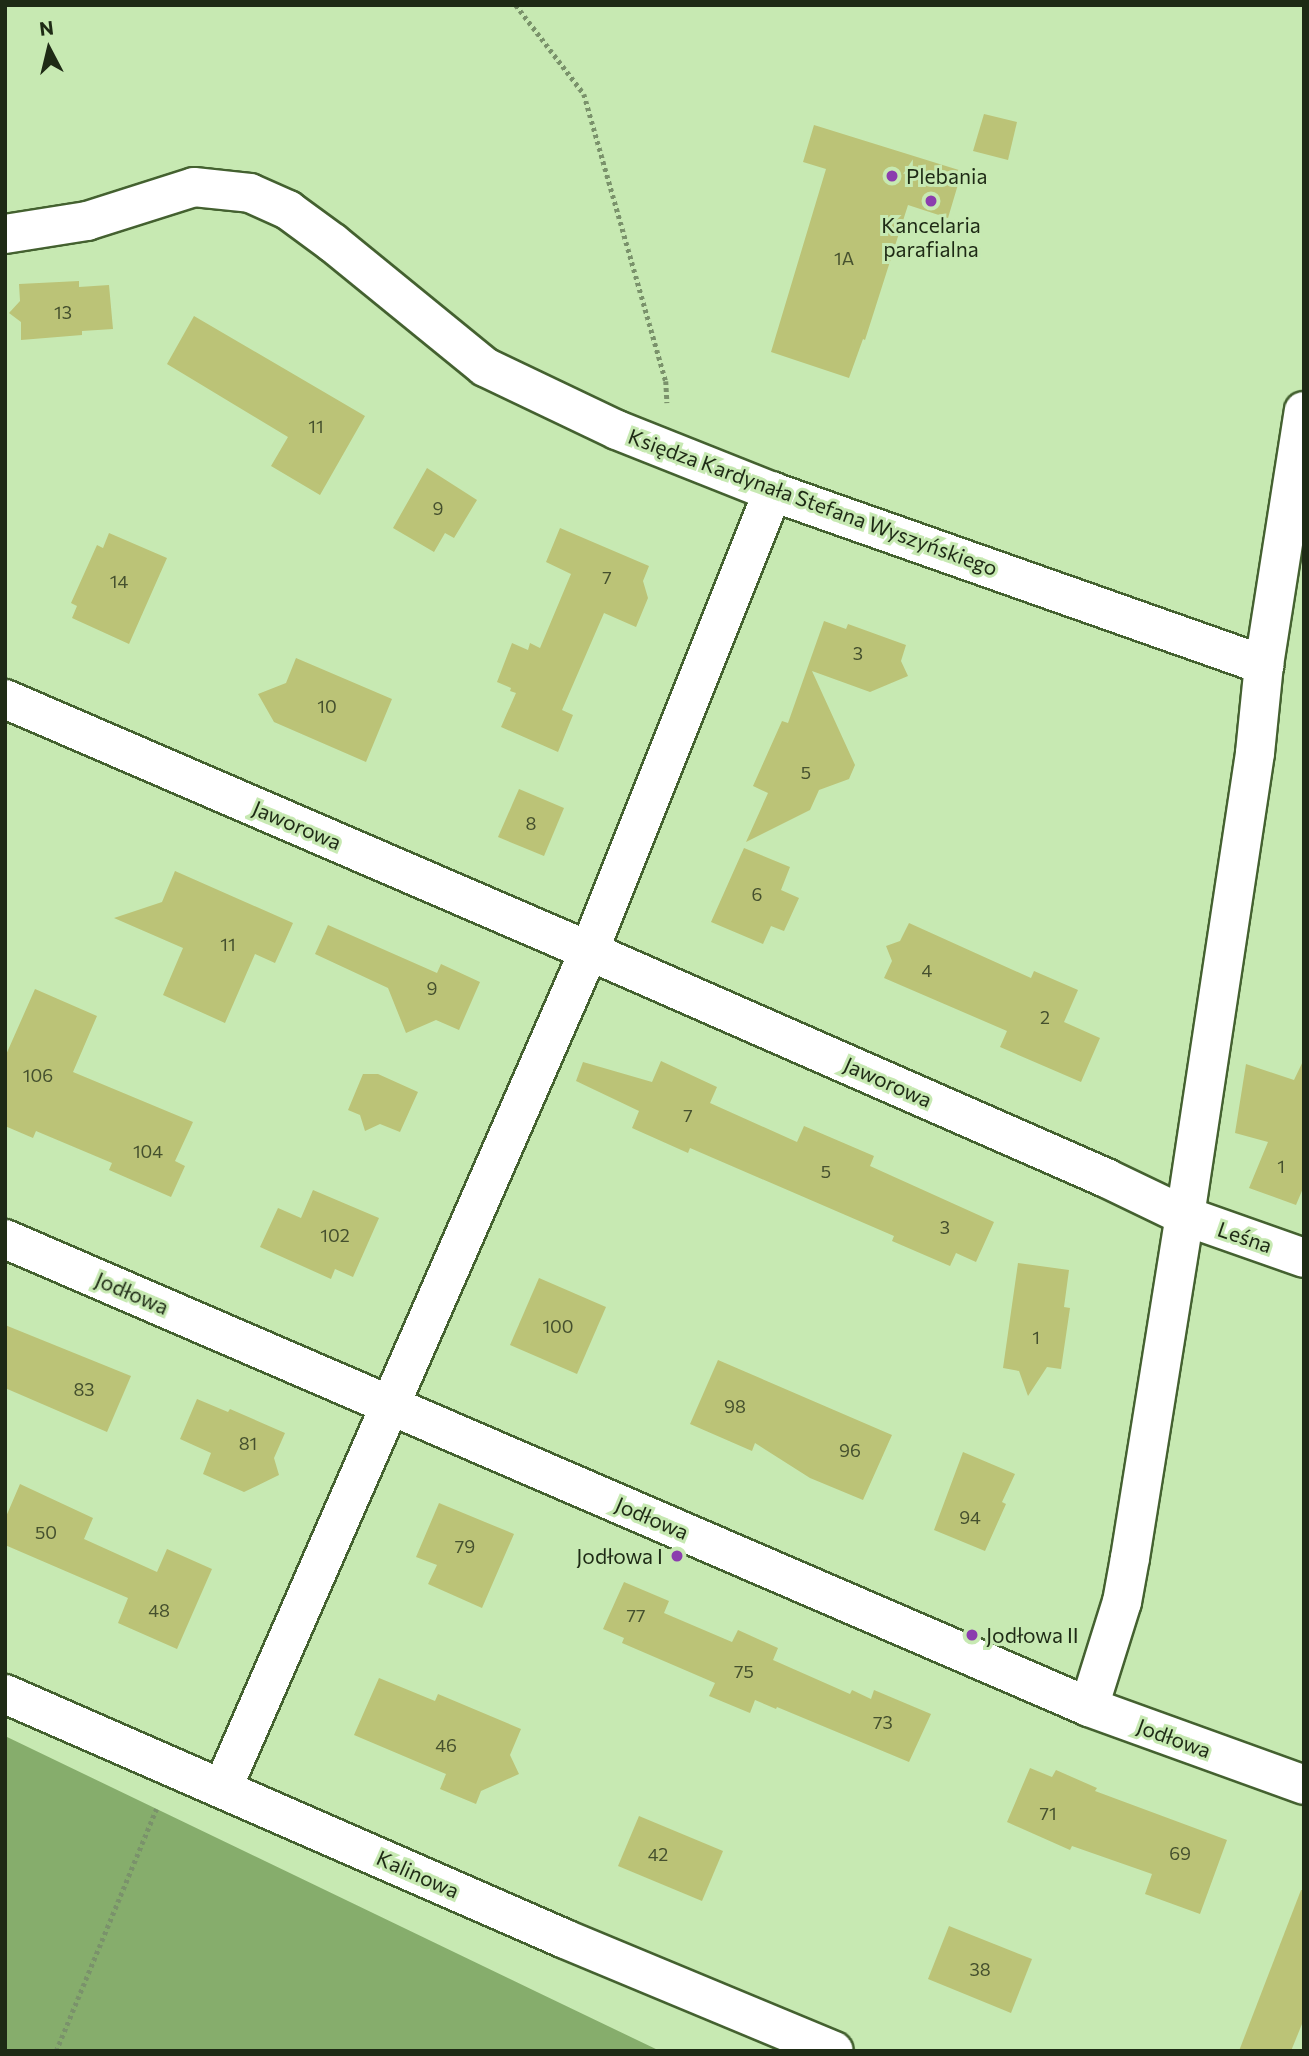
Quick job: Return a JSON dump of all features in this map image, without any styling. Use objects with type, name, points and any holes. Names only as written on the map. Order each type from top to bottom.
[{"type":"street","name":"Księdza Kardynała Stefana Wyszyńskiego","points":[[5,233],[87,221],[194,187],[250,193],[288,210],[333,243],[485,367],[670,453],[1264,666]]},
{"type":"street","points":[[1089,1707],[1122,1602],[1185,1216],[1255,754],[1264,666],[1304,411]]},
{"type":"street","points":[[223,1787],[589,951],[773,492]]},
{"type":"street","name":"Jaworowa","points":[[5,699],[589,951],[1107,1178],[1185,1216]]},
{"type":"street","name":"Leśna","points":[[1185,1216],[1304,1258]]},
{"type":"street","name":"Jodłowa","points":[[5,1239],[1089,1707],[1304,1784]]},
{"type":"street","name":"Kalinowa","points":[[5,1693],[565,1939],[834,2051]]},
{"type":"path","points":[[516,5],[584,94],[666,381],[670,453]]},
{"type":"path","points":[[56,2051],[156,1809]]},
{"type":"green space","points":[[5,1736],[537,1992],[660,2051],[5,2051]]},
{"type":"building","points":[[984,114],[1017,122],[1008,160],[973,151]]},
{"type":"building","points":[[814,125],[962,171],[948,218],[908,205],[865,340],[863,339],[849,378],[771,352],[826,169],[803,162]]},
{"type":"building","points":[[79,281],[79,287],[109,285],[113,329],[82,331],[82,335],[21,340],[21,322],[9,313],[20,301],[19,284]]},
{"type":"building","points":[[194,316],[365,416],[320,495],[271,466],[288,437],[167,364]]},
{"type":"building","points":[[427,468],[477,500],[454,538],[445,533],[434,552],[393,528]]},
{"type":"building","points":[[560,528],[649,566],[643,581],[648,598],[636,627],[604,613],[562,710],[573,715],[558,752],[501,727],[516,693],[497,682],[512,643],[528,650],[530,643],[540,648],[571,574],[546,562]]},
{"type":"building","points":[[109,533],[167,558],[129,644],[72,618],[77,606],[71,603],[97,545],[103,548]]},
{"type":"building","points":[[824,621],[846,629],[848,624],[906,645],[901,661],[908,676],[870,692],[812,671],[855,765],[849,779],[819,790],[810,810],[746,842],[768,793],[753,786],[782,721],[788,723]]},
{"type":"building","points":[[296,658],[392,699],[366,762],[274,722],[258,694],[286,683]]},
{"type":"building","points":[[519,789],[564,808],[544,856],[498,837]]},
{"type":"building","points":[[744,848],[790,867],[781,890],[799,898],[784,931],[771,926],[763,944],[711,922]]},
{"type":"building","points":[[175,871],[293,923],[275,963],[255,954],[225,1023],[163,995],[183,948],[114,918],[162,902]]},
{"type":"building","points":[[909,923],[1031,978],[1034,971],[1078,990],[1064,1022],[1100,1038],[1081,1082],[1000,1047],[1007,1031],[884,978],[892,961],[886,946],[900,941]]},
{"type":"building","points":[[328,925],[437,973],[441,964],[480,982],[459,1030],[436,1020],[406,1033],[388,988],[315,954]]},
{"type":"building","points":[[35,989],[97,1016],[73,1072],[193,1122],[175,1161],[185,1166],[171,1197],[109,1170],[112,1163],[36,1131],[33,1138],[5,1126],[5,1057]]},
{"type":"building","points":[[1304,1059],[1304,1186],[1296,1205],[1249,1188],[1268,1142],[1235,1133],[1246,1064],[1294,1080]]},
{"type":"building","points":[[661,1061],[717,1087],[710,1103],[797,1142],[804,1126],[874,1156],[870,1166],[994,1222],[976,1262],[956,1253],[950,1266],[892,1241],[894,1236],[690,1148],[688,1153],[632,1128],[639,1111],[576,1081],[583,1062],[652,1082]]},
{"type":"building","points":[[363,1074],[378,1074],[418,1092],[400,1132],[380,1124],[365,1131],[360,1115],[348,1110]]},
{"type":"building","points":[[313,1190],[379,1218],[353,1277],[335,1269],[331,1279],[260,1247],[278,1208],[301,1218]]},
{"type":"building","points":[[1018,1263],[1069,1270],[1064,1307],[1070,1308],[1061,1369],[1047,1367],[1028,1396],[1019,1371],[1003,1368]]},
{"type":"building","points":[[539,1278],[606,1307],[577,1374],[510,1345]]},
{"type":"building","points":[[5,1325],[131,1376],[107,1432],[5,1388]]},
{"type":"building","points":[[718,1360],[892,1435],[863,1500],[810,1478],[755,1443],[752,1451],[690,1424]]},
{"type":"building","points":[[197,1399],[228,1412],[230,1409],[285,1433],[274,1458],[279,1475],[244,1492],[203,1474],[211,1453],[180,1439]]},
{"type":"building","points":[[963,1452],[1015,1474],[1002,1502],[1006,1504],[985,1551],[934,1530]]},
{"type":"building","points":[[20,1484],[93,1518],[84,1539],[157,1572],[167,1549],[212,1569],[177,1649],[118,1623],[128,1598],[5,1545],[5,1519]]},
{"type":"building","points":[[439,1503],[514,1534],[482,1608],[428,1584],[437,1565],[416,1557]]},
{"type":"building","points":[[624,1582],[669,1601],[664,1613],[732,1642],[738,1630],[778,1648],[773,1660],[850,1694],[852,1690],[871,1699],[874,1690],[931,1714],[909,1762],[777,1707],[776,1709],[755,1700],[750,1713],[709,1696],[715,1683],[622,1643],[624,1638],[603,1629]]},
{"type":"building","points":[[379,1678],[435,1701],[438,1694],[521,1729],[510,1755],[519,1774],[481,1791],[476,1804],[440,1789],[446,1774],[354,1735]]},
{"type":"building","points":[[1030,1768],[1052,1777],[1056,1770],[1097,1788],[1095,1791],[1227,1840],[1200,1914],[1145,1894],[1152,1874],[1072,1846],[1070,1850],[1007,1822]]},
{"type":"building","points":[[639,1816],[723,1851],[702,1901],[618,1866]]},
{"type":"building","points":[[1301,1890],[1304,1890],[1304,2019],[1291,2051],[1239,2051]]},
{"type":"building","points":[[949,1926],[1032,1959],[1011,2013],[928,1979]]},
{"type":"place","name":"Plebania","points":[[892,176]]},
{"type":"place","name":"Kancelaria parafialna","points":[[931,201]]},
{"type":"place","name":"Jodłowa I","points":[[677,1556]]},
{"type":"place","name":"Jodłowa II","points":[[972,1635]]}]
